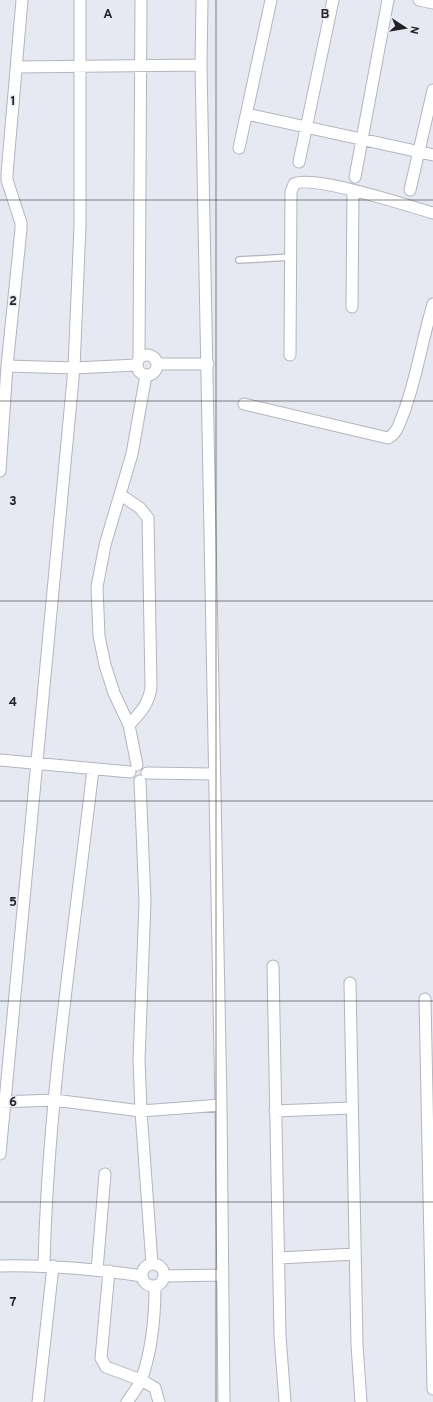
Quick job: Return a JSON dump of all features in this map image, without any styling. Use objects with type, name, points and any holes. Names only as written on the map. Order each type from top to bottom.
[{"type":"street","points":[[0,471],[7,366],[21,229],[21,223],[7,180],[22,0]]},
{"type":"street","points":[[0,1154],[3,1102],[74,368],[80,226],[80,0]]},
{"type":"street","points":[[7,366],[74,368],[138,361],[146,354],[154,357],[157,364],[156,370],[146,375],[140,372],[138,361],[141,0]]},
{"type":"street","points":[[202,0],[201,64],[208,364],[221,1105],[224,1402]]},
{"type":"street","points":[[239,148],[271,0]]},
{"type":"street","points":[[299,162],[333,0]]},
{"type":"street","points":[[355,177],[388,0]]},
{"type":"street","points":[[419,0],[433,3]]},
{"type":"street","points":[[17,66],[140,66],[201,64]]},
{"type":"street","points":[[410,190],[420,152],[433,90]]},
{"type":"street","points":[[247,114],[433,155]]},
{"type":"street","points":[[290,355],[291,192],[294,184],[304,182],[353,190],[433,212]]},
{"type":"street","points":[[352,307],[353,190]]},
{"type":"street","points":[[244,404],[388,438],[394,434],[398,427],[408,400],[433,304]]},
{"type":"street","points":[[157,364],[208,364]]},
{"type":"street","points":[[134,768],[129,725],[114,693],[105,665],[99,636],[97,588],[100,565],[132,454],[146,375]]},
{"type":"street","points":[[121,495],[140,508],[148,518],[150,698],[145,707],[129,725]]},
{"type":"street","points":[[0,760],[93,769],[134,768],[142,765],[145,902],[140,1000],[141,1111],[152,1264]]},
{"type":"street","points":[[38,1402],[48,1266],[45,1213],[54,1100],[93,769]]},
{"type":"street","points":[[143,777],[214,774]]},
{"type":"street","points":[[273,966],[280,1336],[285,1402]]},
{"type":"street","points":[[350,982],[351,1108],[357,1345],[361,1402]]},
{"type":"street","points":[[425,1000],[430,1071],[433,1389]]},
{"type":"street","points":[[3,1102],[54,1100],[141,1111],[221,1105]]},
{"type":"street","points":[[275,1110],[351,1108]]},
{"type":"street","points":[[97,1270],[105,1174]]},
{"type":"street","points":[[279,1258],[355,1254]]},
{"type":"street","points":[[152,1264],[160,1267],[164,1276],[161,1283],[155,1286],[145,1283],[142,1276],[144,1268],[152,1264]]},
{"type":"street","points":[[0,1266],[48,1266],[109,1271],[142,1276]]},
{"type":"street","points":[[109,1271],[101,1358],[106,1367],[141,1380],[155,1388],[159,1402]]},
{"type":"street","points":[[164,1276],[223,1275]]},
{"type":"street","points":[[127,1402],[141,1380],[150,1347],[155,1311],[155,1286]]},
{"type":"lane","points":[[239,260],[291,257]]}]
